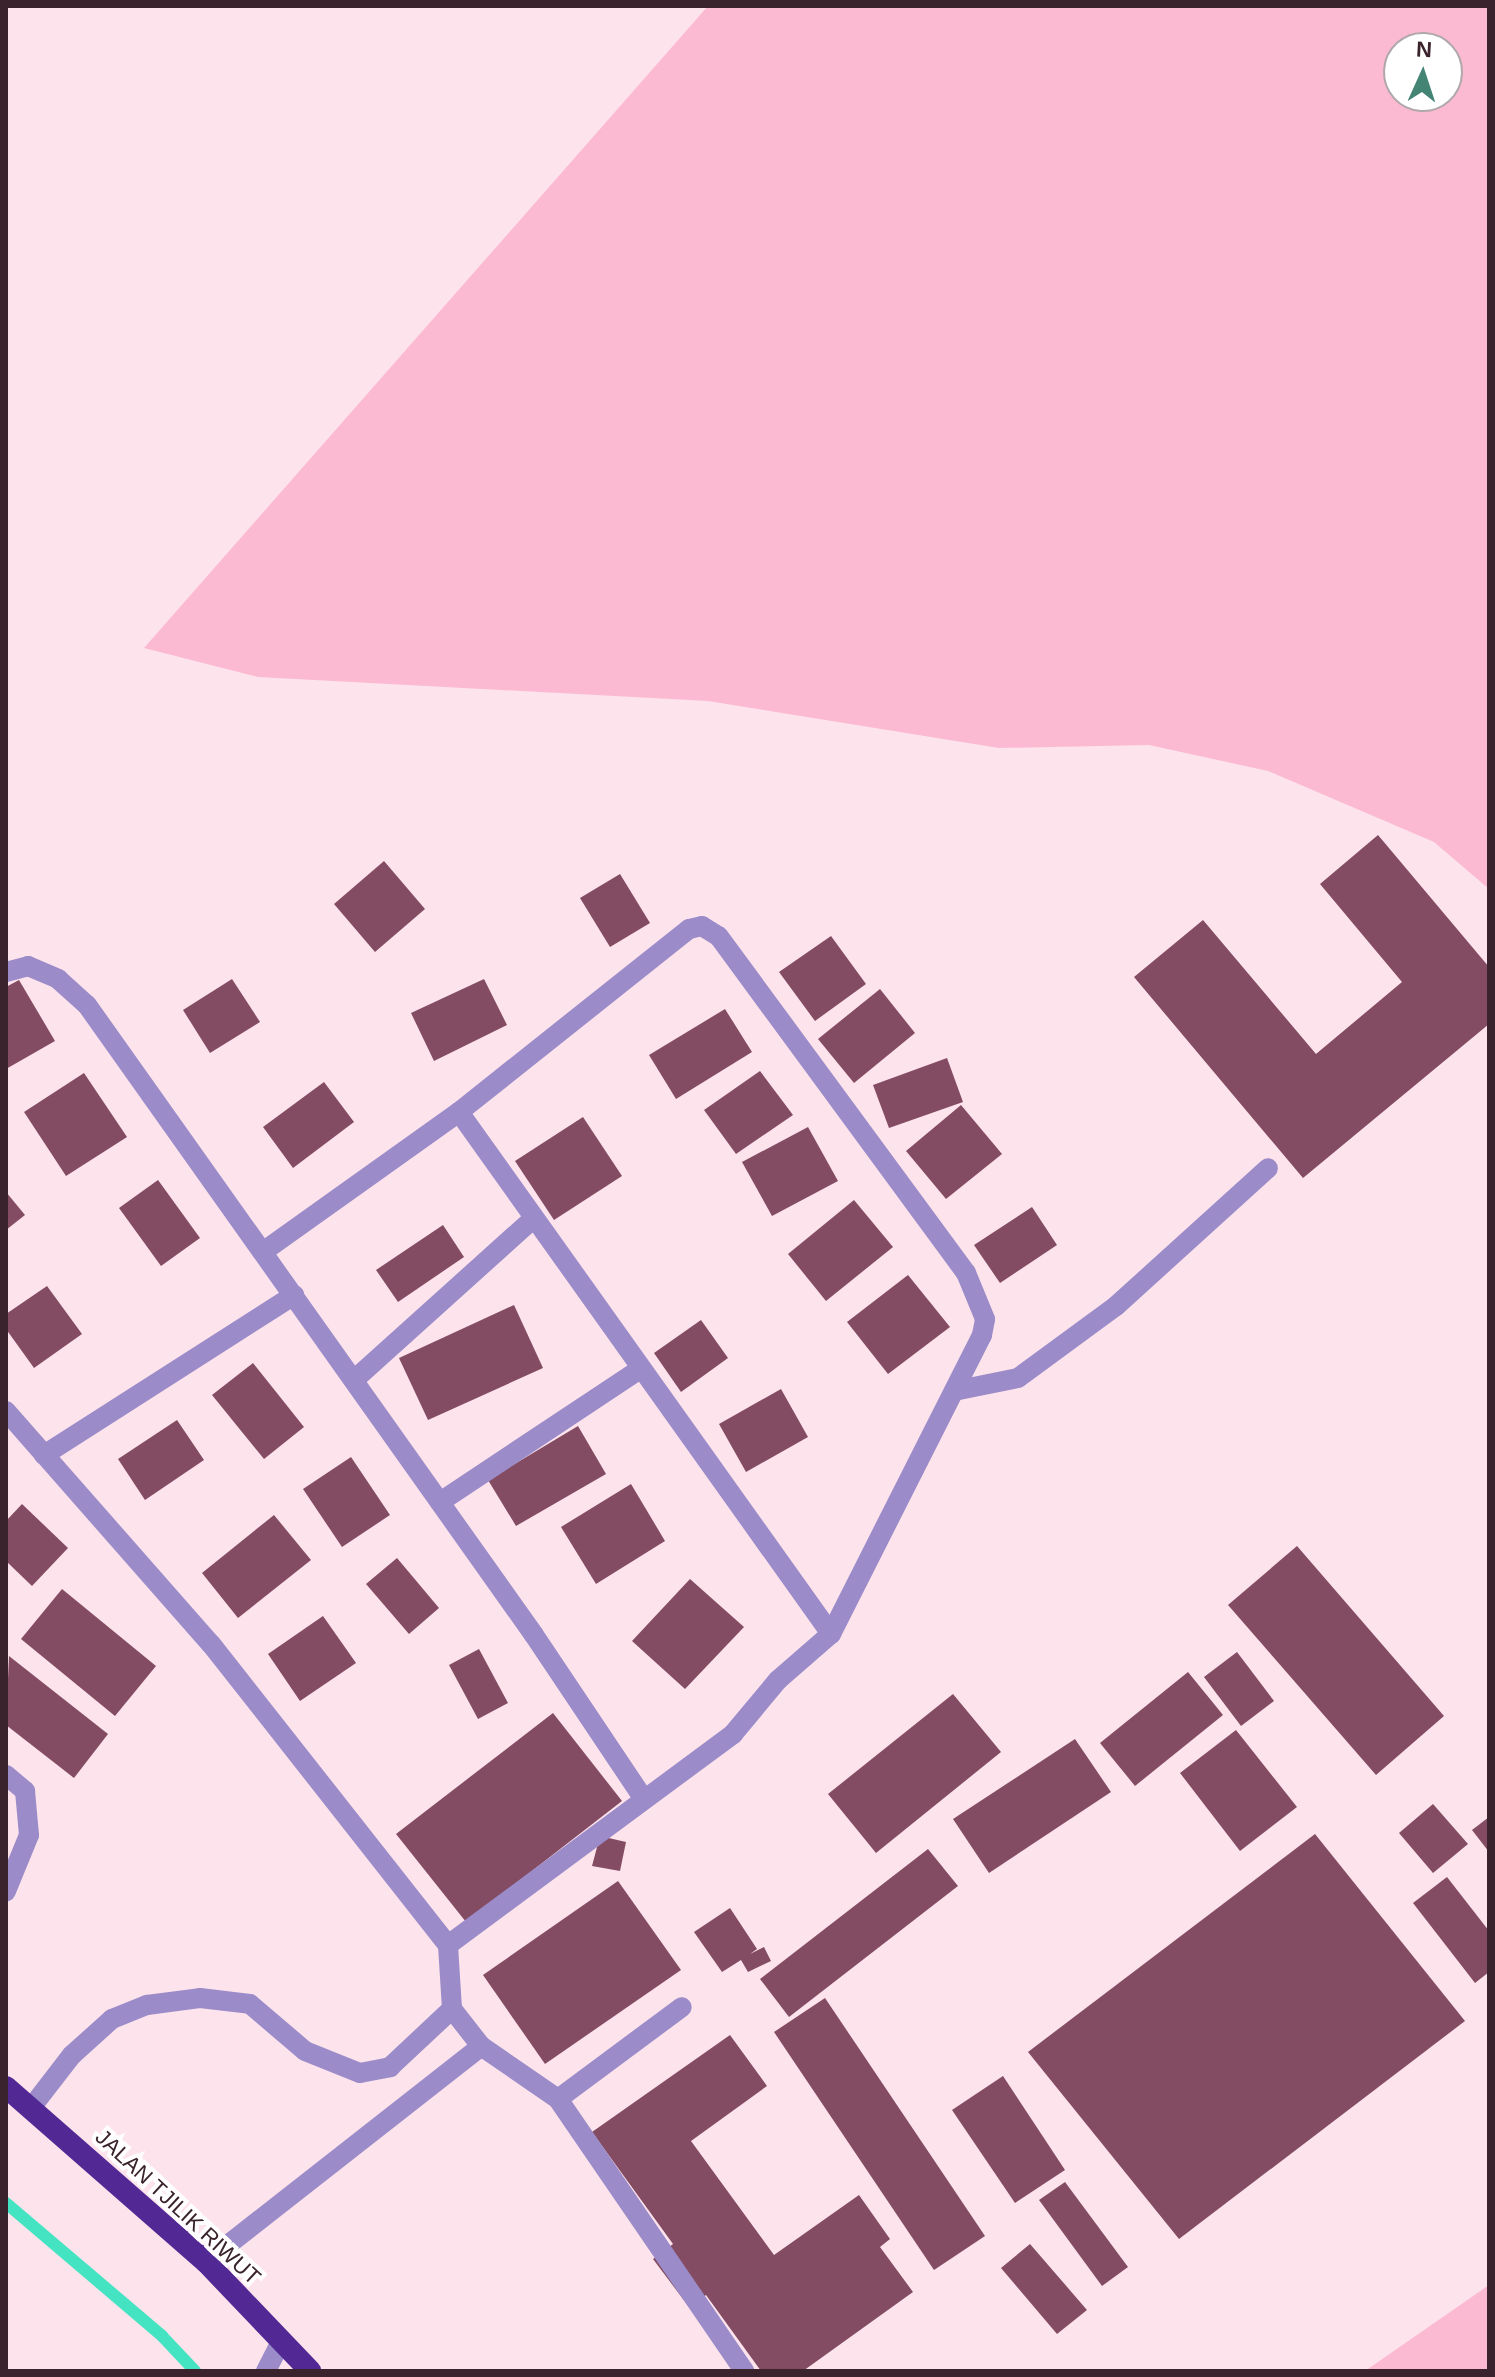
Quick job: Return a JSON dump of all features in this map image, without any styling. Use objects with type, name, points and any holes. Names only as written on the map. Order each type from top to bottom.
[{"type":"highway","name":"JALAN TJILIK RIWUT","points":[[6,2087],[206,2262],[310,2371]]},
{"type":"street","points":[[263,1252],[459,1112],[689,929],[711,928],[977,1292],[985,1319],[982,1335],[831,1634],[778,1680],[733,1734],[448,1945]]},
{"type":"street","points":[[6,972],[28,966],[58,979],[87,1005],[440,1502],[643,1798]]},
{"type":"street","points":[[459,1112],[532,1220],[831,1634]]},
{"type":"street","points":[[954,1391],[1018,1378],[1116,1306],[1268,1168]]},
{"type":"street","points":[[354,1380],[532,1220]]},
{"type":"street","points":[[44,1455],[294,1295]]},
{"type":"street","points":[[440,1502],[639,1370]]},
{"type":"street","points":[[6,1411],[211,1644],[448,1945],[452,2009],[481,2046],[558,2099],[744,2371]]},
{"type":"street","points":[[6,1775],[25,1791],[29,1835],[6,1891]]},
{"type":"street","points":[[31,2108],[72,2055],[112,2019],[147,2005],[200,1998],[250,2004],[305,2051],[360,2073],[390,2067],[452,2009]]},
{"type":"street","points":[[558,2099],[682,2007]]},
{"type":"street","points":[[206,2262],[481,2046]]},
{"type":"street","points":[[266,2371],[281,2341]]},
{"type":"shaded area","points":[[708,6],[1489,6],[1489,889],[1434,842],[1268,771],[1149,745],[999,748],[708,701],[258,677],[144,648]]},
{"type":"shaded area","points":[[1489,2285],[1489,2371],[1365,2371]]},
{"type":"building","points":[[1378,835],[1489,967],[1489,1024],[1303,1178],[1134,977],[1203,920],[1316,1054],[1402,982],[1320,884]]},
{"type":"building","points":[[384,861],[425,909],[375,952],[334,904]]},
{"type":"building","points":[[620,874],[650,923],[610,947],[580,898]]},
{"type":"building","points":[[831,936],[866,984],[815,1021],[779,972]]},
{"type":"building","points":[[232,979],[260,1022],[210,1053],[183,1010]]},
{"type":"building","points":[[484,979],[507,1025],[434,1061],[411,1013]]},
{"type":"building","points":[[19,980],[55,1041],[6,1069],[6,987]]},
{"type":"building","points":[[880,989],[915,1033],[854,1083],[818,1039]]},
{"type":"building","points":[[725,1009],[752,1052],[676,1099],[649,1055]]},
{"type":"building","points":[[947,1058],[963,1102],[889,1128],[873,1085]]},
{"type":"building","points":[[760,1071],[793,1115],[736,1154],[704,1110]]},
{"type":"building","points":[[84,1073],[127,1137],[66,1176],[24,1112]]},
{"type":"building","points":[[324,1082],[354,1122],[293,1168],[263,1127]]},
{"type":"building","points":[[961,1105],[1002,1154],[946,1199],[906,1151]]},
{"type":"building","points":[[583,1117],[622,1176],[554,1220],[515,1161]]},
{"type":"building","points":[[808,1127],[838,1181],[772,1216],[742,1162]]},
{"type":"building","points":[[158,1180],[200,1238],[161,1266],[119,1208]]},
{"type":"building","points":[[6,1192],[25,1215],[6,1230]]},
{"type":"building","points":[[854,1200],[893,1247],[826,1301],[788,1254]]},
{"type":"building","points":[[1032,1207],[1057,1245],[1000,1283],[974,1245]]},
{"type":"building","points":[[443,1225],[464,1257],[398,1302],[376,1270]]},
{"type":"building","points":[[908,1275],[950,1327],[888,1374],[847,1322]]},
{"type":"building","points":[[47,1286],[82,1334],[34,1368],[6,1329],[6,1314]]},
{"type":"building","points":[[514,1305],[543,1368],[428,1420],[399,1358]]},
{"type":"building","points":[[701,1320],[728,1358],[681,1392],[654,1353]]},
{"type":"building","points":[[253,1363],[304,1427],[264,1459],[212,1395]]},
{"type":"building","points":[[781,1389],[808,1437],[746,1472],[719,1424]]},
{"type":"building","points":[[177,1420],[204,1460],[145,1500],[118,1459]]},
{"type":"building","points":[[578,1426],[606,1474],[516,1526],[488,1480]]},
{"type":"building","points":[[351,1457],[390,1515],[342,1547],[303,1489]]},
{"type":"building","points":[[631,1484],[665,1541],[596,1584],[561,1527]]},
{"type":"building","points":[[22,1504],[68,1548],[32,1586],[6,1561],[6,1521]]},
{"type":"building","points":[[274,1515],[311,1560],[238,1618],[202,1573]]},
{"type":"building","points":[[1297,1546],[1444,1716],[1376,1775],[1228,1605]]},
{"type":"building","points":[[397,1558],[439,1608],[409,1634],[366,1584]]},
{"type":"building","points":[[690,1579],[744,1627],[685,1689],[632,1641]]},
{"type":"building","points":[[62,1589],[156,1666],[115,1716],[21,1639]]},
{"type":"building","points":[[323,1616],[356,1663],[300,1701],[268,1654]]},
{"type":"building","points":[[479,1649],[508,1703],[478,1719],[449,1665]]},
{"type":"building","points":[[1237,1652],[1274,1701],[1241,1726],[1204,1677]]},
{"type":"building","points":[[9,1656],[108,1734],[74,1778],[6,1725]]},
{"type":"building","points":[[1188,1672],[1223,1715],[1135,1786],[1100,1743]]},
{"type":"building","points":[[953,1694],[1001,1752],[876,1853],[828,1794]]},
{"type":"building","points":[[553,1713],[622,1801],[466,1922],[396,1834]]},
{"type":"building","points":[[1236,1730],[1297,1807],[1240,1851],[1180,1773]]},
{"type":"building","points":[[1075,1739],[1111,1792],[989,1873],[953,1819]]},
{"type":"building","points":[[1433,1804],[1468,1844],[1433,1873],[1399,1833]]},
{"type":"building","points":[[1489,1817],[1489,1852],[1472,1830]]},
{"type":"building","points":[[1315,1834],[1465,2021],[1179,2239],[1028,2052]]},
{"type":"building","points":[[600,1836],[626,1842],[620,1871],[592,1866]]},
{"type":"building","points":[[928,1849],[958,1886],[789,2017],[760,1979]]},
{"type":"building","points":[[1447,1877],[1489,1931],[1489,1972],[1475,1983],[1413,1903]]},
{"type":"building","points":[[618,1881],[681,1970],[545,2064],[483,1975]]},
{"type":"building","points":[[730,1908],[757,1949],[750,1954],[764,1947],[771,1961],[748,1972],[741,1960],[722,1972],[694,1932]]},
{"type":"building","points":[[825,1998],[985,2236],[934,2270],[774,2032]]},
{"type":"building","points":[[730,2035],[767,2086],[691,2141],[774,2255],[859,2195],[890,2239],[880,2247],[913,2292],[803,2371],[761,2371],[706,2295],[689,2307],[653,2259],[673,2244],[592,2132]]},
{"type":"building","points":[[1003,2076],[1065,2170],[1015,2203],[952,2110]]},
{"type":"building","points":[[1065,2182],[1128,2267],[1102,2286],[1039,2200]]},
{"type":"building","points":[[1030,2244],[1087,2310],[1057,2334],[1001,2268]]},
{"type":"waterway","points":[[6,2203],[162,2336],[195,2371]]}]
